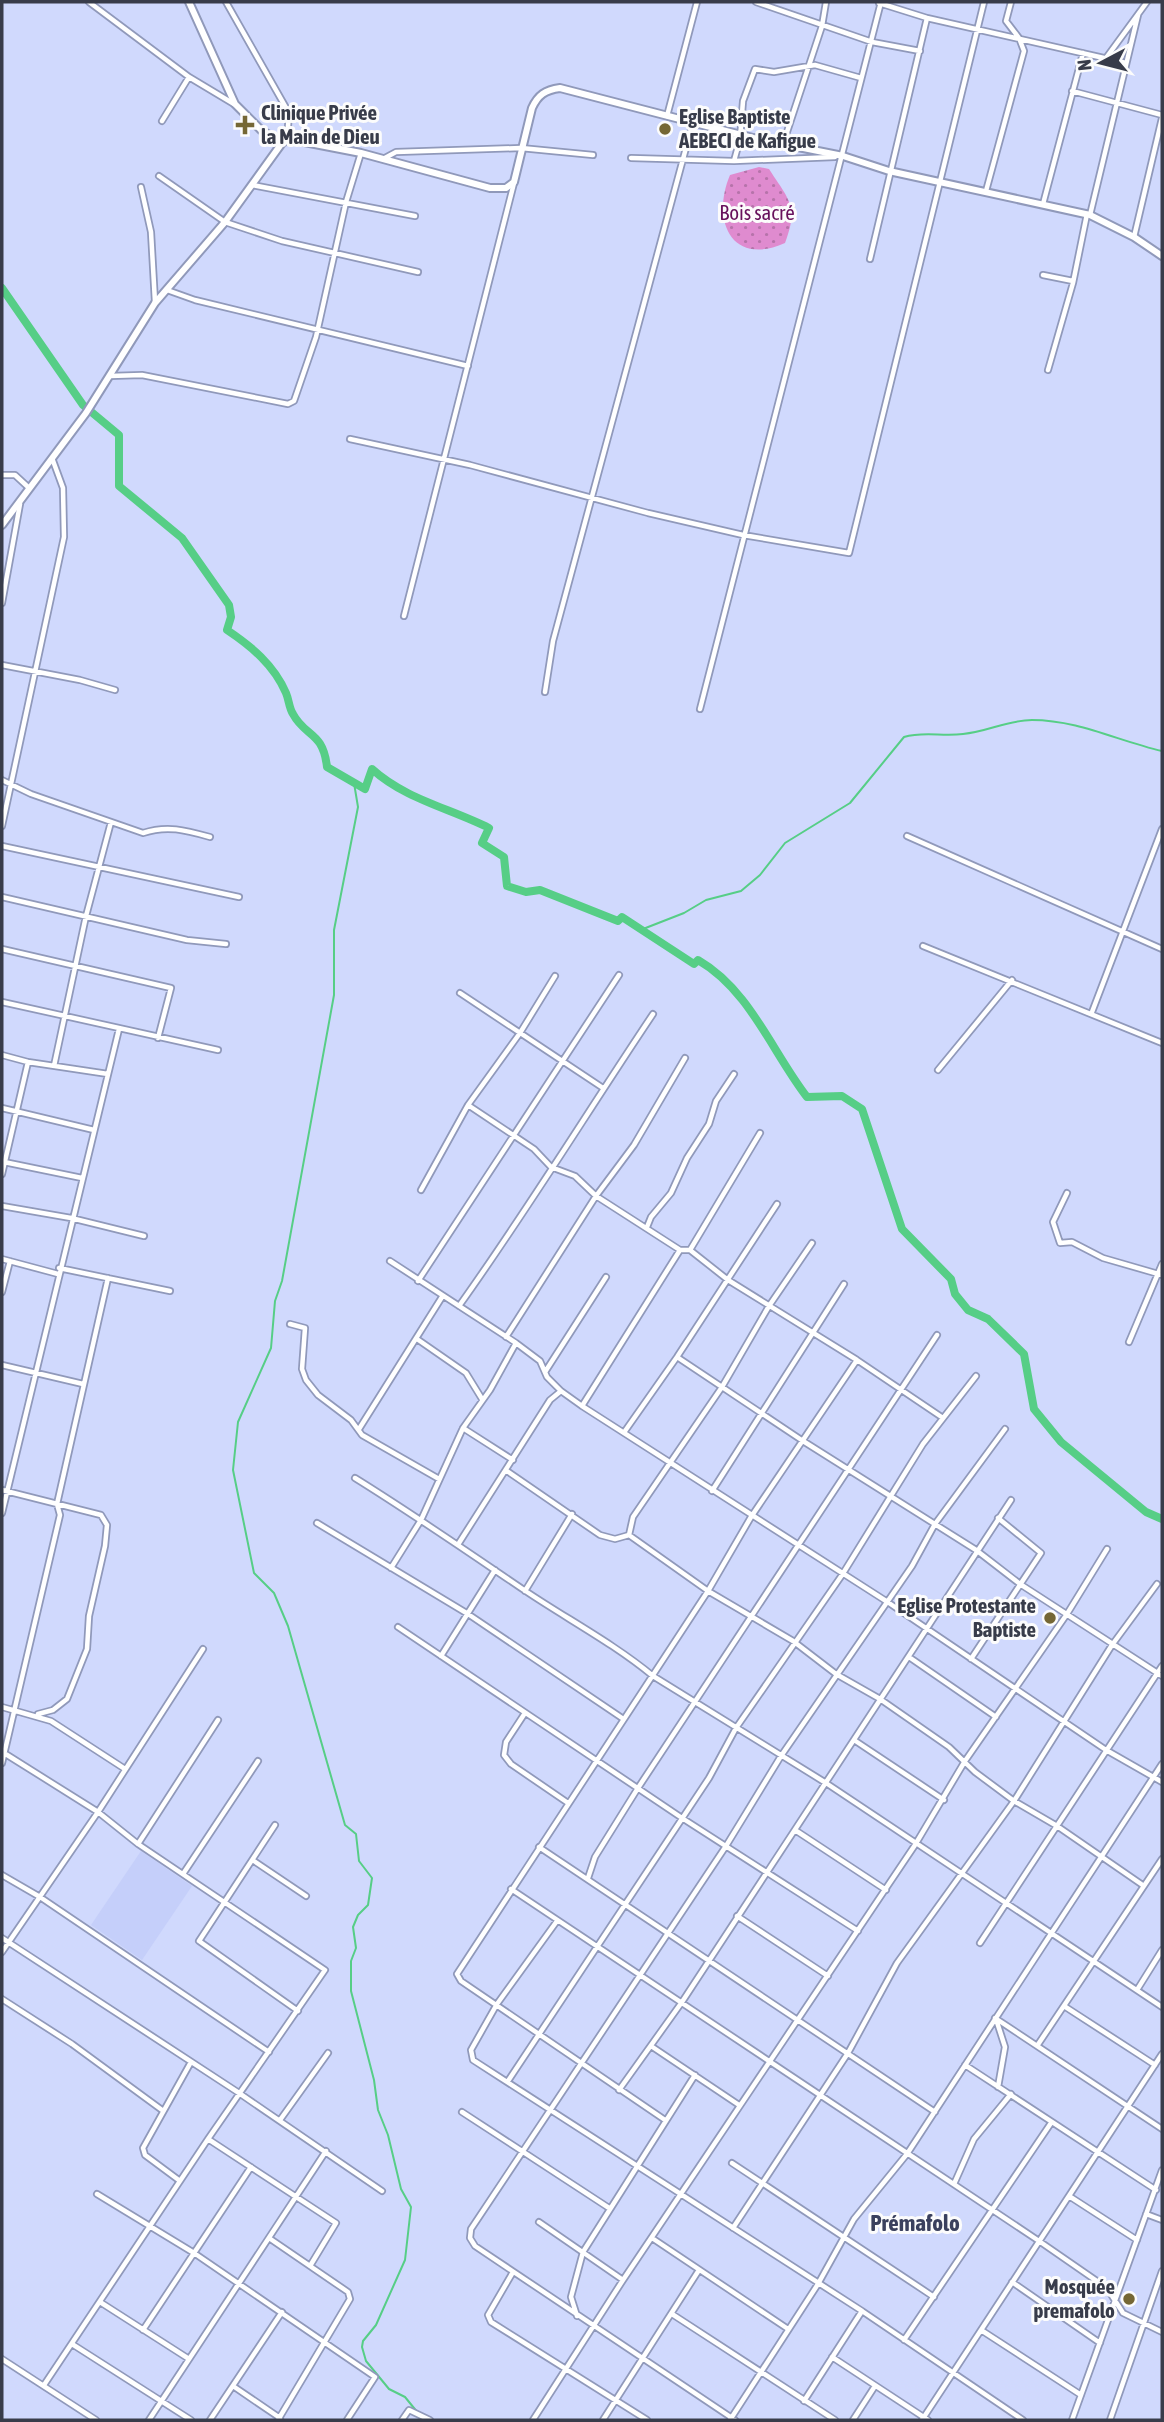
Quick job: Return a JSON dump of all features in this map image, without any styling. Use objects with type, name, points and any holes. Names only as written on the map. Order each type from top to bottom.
[{"type":"street","points":[[89,2],[189,77],[235,104],[261,130],[284,141],[361,153],[490,188],[506,188],[514,182]]},
{"type":"street","points":[[189,2],[235,104]]},
{"type":"street","points":[[2,525],[89,408],[155,303],[225,222],[284,141],[289,113],[226,2]]},
{"type":"street","points":[[667,117],[697,2]]},
{"type":"street","points":[[756,2],[872,42],[920,51]]},
{"type":"street","points":[[783,144],[822,26],[826,2]]},
{"type":"street","points":[[350,439],[445,460],[743,535],[849,554],[985,2]]},
{"type":"street","points":[[986,191],[1024,51],[1019,38],[1006,21],[1011,2]]},
{"type":"street","points":[[1106,58],[1147,2]]},
{"type":"street","points":[[700,709],[880,3],[927,18],[1126,63]]},
{"type":"street","points":[[1048,370],[1073,281],[1138,15]]},
{"type":"street","points":[[870,259],[927,18]]},
{"type":"street","points":[[1043,204],[1083,53]]},
{"type":"street","points":[[734,161],[743,101],[755,69],[774,72],[820,65],[861,78]]},
{"type":"street","points":[[162,121],[189,77]]},
{"type":"street","points":[[404,616],[521,148],[537,97],[548,89],[560,88],[740,135],[843,156],[889,171],[1089,214],[1134,237],[1162,256]]},
{"type":"street","points":[[1072,91],[1162,117],[1134,237]]},
{"type":"street","points":[[545,692],[554,641],[693,122]]},
{"type":"street","points":[[383,159],[396,152],[521,148],[593,155]]},
{"type":"street","points":[[110,376],[142,375],[288,404],[297,397],[318,328],[346,202],[361,153]]},
{"type":"street","points":[[631,158],[734,161],[843,156]]},
{"type":"street","points":[[159,176],[225,222],[282,241],[418,272]]},
{"type":"street","points":[[251,185],[415,216]]},
{"type":"street","points":[[141,187],[151,232],[155,303]]},
{"type":"street","points":[[1042,275],[1073,281]]},
{"type":"street","points":[[167,290],[195,300],[468,366]]},
{"type":"street","points":[[2,826],[9,783],[64,537],[63,488],[51,457]]},
{"type":"street","points":[[2,475],[15,475],[28,487]]},
{"type":"street","points":[[2,603],[21,496]]},
{"type":"street","points":[[2,665],[115,690]]},
{"type":"street","points":[[2,780],[31,794],[143,833],[155,827],[168,827],[210,837]]},
{"type":"street","points":[[54,1066],[86,916],[111,822]]},
{"type":"street","points":[[1092,1012],[1162,829]]},
{"type":"street","points":[[907,836],[1162,949]]},
{"type":"street","points":[[2,846],[239,897]]},
{"type":"street","points":[[2,897],[187,940],[226,944]]},
{"type":"street","points":[[923,946],[1092,1012],[1162,1043]]},
{"type":"street","points":[[2,949],[171,988],[158,1038]]},
{"type":"street","points":[[418,1280],[619,975]]},
{"type":"street","points":[[421,1190],[468,1105],[520,1033],[555,976]]},
{"type":"street","points":[[938,1070],[1012,980]]},
{"type":"street","points":[[460,992],[603,1088]]},
{"type":"street","points":[[2,1002],[218,1050]]},
{"type":"street","points":[[459,1306],[512,1232],[551,1167],[653,1014]]},
{"type":"street","points":[[2,1513],[4,1490],[119,1029]]},
{"type":"street","points":[[2,1055],[28,1062],[107,1074]]},
{"type":"street","points":[[506,1336],[596,1196],[634,1145],[685,1058]]},
{"type":"street","points":[[2,1174],[28,1062]]},
{"type":"street","points":[[647,1227],[651,1217],[671,1193],[687,1158],[709,1124],[716,1101],[734,1074]]},
{"type":"street","points":[[468,1105],[534,1149],[551,1167],[575,1176],[596,1196],[680,1250],[690,1251],[728,1280],[857,1360],[943,1418]]},
{"type":"street","points":[[2,1108],[94,1130]]},
{"type":"street","points":[[690,1251],[760,1133]]},
{"type":"street","points":[[3,1161],[82,1178]]},
{"type":"street","points":[[1067,1193],[1053,1223],[1060,1242],[1072,1242],[1096,1256],[1160,1274]]},
{"type":"street","points":[[625,1431],[677,1357],[776,1204]]},
{"type":"street","points":[[2,1206],[71,1218],[144,1237]]},
{"type":"street","points":[[629,1535],[633,1517],[722,1387],[769,1306],[812,1243]]},
{"type":"street","points":[[582,1406],[680,1250]]},
{"type":"street","points":[[2,1259],[58,1274]]},
{"type":"street","points":[[2,1292],[10,1261]]},
{"type":"street","points":[[390,1261],[540,1361],[545,1373],[561,1391],[582,1406],[670,1460],[751,1517],[886,1601],[1106,1749],[1162,1782]]},
{"type":"street","points":[[1129,1342],[1162,1264]]},
{"type":"street","points":[[59,1268],[170,1291]]},
{"type":"street","points":[[545,1373],[606,1276]]},
{"type":"street","points":[[2,1763],[60,1515],[57,1504],[108,1278]]},
{"type":"street","points":[[712,1491],[844,1284]]},
{"type":"street","points":[[359,1430],[442,1297]]},
{"type":"street","points":[[290,1324],[305,1328],[302,1370],[306,1380],[327,1404],[351,1420],[362,1435],[439,1479]]},
{"type":"street","points":[[588,1878],[595,1857],[638,1788],[937,1335]]},
{"type":"street","points":[[417,1339],[466,1373],[482,1400]]},
{"type":"street","points":[[391,1568],[421,1520],[463,1428],[516,1343]]},
{"type":"street","points":[[677,1357],[803,1441],[976,1550],[1020,1584],[1160,1675]]},
{"type":"street","points":[[665,2120],[461,1981],[457,1974],[598,1761],[622,1718],[653,1676],[684,1623],[708,1591],[751,1517],[857,1360]]},
{"type":"street","points":[[2,1365],[83,1384]]},
{"type":"street","points":[[508,2081],[682,1818],[793,1641],[842,1575],[923,1444],[976,1376]]},
{"type":"street","points":[[552,1398],[554,1383]]},
{"type":"street","points":[[458,1543],[552,1398],[561,1391]]},
{"type":"street","points":[[463,1428],[513,1460]]},
{"type":"street","points":[[1005,1429],[935,1524],[912,1566],[836,1674],[781,1756],[726,1846],[578,2063],[471,2229],[470,2238],[475,2246],[732,2419],[760,2371],[818,2284],[842,2239],[907,2154],[1162,1764]]},
{"type":"street","points":[[506,1471],[608,1538],[629,1535],[708,1591],[793,1641],[836,1674],[880,1699],[965,1761],[975,1772],[1014,1801],[1057,1826],[1144,1886]]},
{"type":"street","points":[[355,1478],[458,1543],[525,1591],[629,1656],[653,1676],[826,1783],[915,1845],[1162,2007]]},
{"type":"street","points":[[4,1490],[101,1516],[107,1525],[105,1546],[89,1616],[87,1649],[66,1699],[53,1710],[38,1714]]},
{"type":"street","points":[[619,2090],[682,2002],[1011,1500]]},
{"type":"street","points":[[525,1591],[572,1514]]},
{"type":"street","points":[[971,1659],[1041,1553],[999,1518]]},
{"type":"street","points":[[317,1523],[468,1614],[622,1718]]},
{"type":"street","points":[[533,2420],[739,2105],[886,1890],[944,1800],[965,1761],[1067,1614],[1107,1549]]},
{"type":"street","points":[[441,1656],[495,1570]]},
{"type":"street","points":[[733,2228],[848,2053],[897,1963],[1014,1801],[1112,1645],[1157,1584]]},
{"type":"street","points":[[398,1627],[682,1818],[858,1931]]},
{"type":"street","points":[[2,1952],[98,1812],[203,1649]]},
{"type":"street","points":[[909,1657],[996,1717]]},
{"type":"street","points":[[980,1943],[1106,1749],[1160,1675],[1162,1665]]},
{"type":"street","points":[[2,1707],[38,1714],[125,1769]]},
{"type":"street","points":[[525,1713],[506,1742],[506,1758],[568,1803]]},
{"type":"street","points":[[138,1844],[218,1720]]},
{"type":"street","points":[[854,1740],[944,1800]]},
{"type":"street","points":[[4,1753],[98,1812],[138,1844],[325,1970],[239,2093],[44,2385]]},
{"type":"street","points":[[183,1874],[258,1761]]},
{"type":"street","points":[[275,1825],[200,1941],[298,2011]]},
{"type":"street","points":[[795,1829],[886,1890]]},
{"type":"street","points":[[539,1847],[799,2018],[935,2112]]},
{"type":"street","points":[[1037,2046],[1162,1859]]},
{"type":"street","points":[[254,1861],[306,1896]]},
{"type":"street","points":[[2,1875],[40,1897],[269,2052]]},
{"type":"street","points":[[511,1889],[1040,2241],[1107,2288],[1123,2313],[1162,2332]]},
{"type":"street","points":[[737,1916],[828,1976]]},
{"type":"street","points":[[557,1921],[497,2004],[471,2050],[473,2060],[638,2164],[1023,2420]]},
{"type":"street","points":[[2,1938],[280,2120],[382,2191]]},
{"type":"street","points":[[1137,1990],[1162,1951]]},
{"type":"street","points":[[2,1999],[72,2044],[162,2110]]},
{"type":"street","points":[[1065,2006],[1155,2065]]},
{"type":"street","points":[[995,2018],[1162,2129]]},
{"type":"street","points":[[995,2018],[1005,2046],[999,2087]]},
{"type":"street","points":[[651,2046],[739,2105]]},
{"type":"street","points":[[280,2120],[328,2053]]},
{"type":"street","points":[[832,2357],[925,2419],[1162,2054]]},
{"type":"street","points":[[180,2181],[145,2155],[143,2148],[191,2062]]},
{"type":"street","points":[[965,2065],[1097,2154],[1156,2190]]},
{"type":"street","points":[[578,2317],[571,2297],[583,2252],[695,2075]]},
{"type":"street","points":[[954,2184],[974,2139],[1011,2094]]},
{"type":"street","points":[[462,2112],[609,2208]]},
{"type":"street","points":[[904,2340],[1051,2123]]},
{"type":"street","points":[[208,2139],[337,2223],[310,2266]]},
{"type":"street","points":[[149,2420],[326,2151]]},
{"type":"street","points":[[732,2163],[842,2239],[934,2297]]},
{"type":"street","points":[[144,2330],[251,2167]]},
{"type":"street","points":[[1072,2420],[1162,2170]]},
{"type":"street","points":[[97,2194],[194,2253],[375,2377],[346,2420]]},
{"type":"street","points":[[1069,2196],[1137,2240]]},
{"type":"street","points":[[1146,2214],[1162,2220]]},
{"type":"street","points":[[539,2222],[623,2280]]},
{"type":"street","points":[[233,2386],[279,2419],[350,2299],[348,2292],[269,2238]]},
{"type":"street","points":[[652,2238],[789,2329]]},
{"type":"street","points":[[603,2420],[699,2270]]},
{"type":"street","points":[[1110,2420],[1162,2271]]},
{"type":"street","points":[[513,2272],[488,2318],[647,2420]]},
{"type":"street","points":[[1012,2282],[1100,2343]]},
{"type":"street","points":[[100,2302],[190,2359]]},
{"type":"street","points":[[804,2401],[862,2311]]},
{"type":"street","points":[[211,2420],[282,2312]]},
{"type":"street","points":[[673,2314],[835,2420]]},
{"type":"street","points":[[981,2330],[1081,2395]]},
{"type":"street","points":[[72,2344],[191,2420]]},
{"type":"street","points":[[2,2359],[96,2420]]},
{"type":"street","points":[[853,2420],[875,2386]]},
{"type":"street","points":[[402,2420],[409,2410],[430,2420]]},
{"type":"shaded area","points":[[141,1851],[192,1886],[142,1960],[91,1925]]},
{"type":"green space","name":"Bois sacré","points":[[759,167],[769,169],[787,196],[791,220],[785,243],[766,249],[751,249],[739,244],[730,235],[723,208],[730,175]]},
{"type":"waterway","points":[[2,288],[83,405],[119,435],[119,486],[182,538],[229,605],[231,617],[227,630],[253,650],[275,674],[286,693],[293,714],[322,747],[327,767],[365,789],[372,769],[413,796],[489,828],[482,843],[504,857],[507,886],[526,892],[540,890],[618,921],[622,917],[694,964],[698,960],[716,973],[746,1005],[807,1097],[842,1096],[862,1109],[902,1229],[951,1279],[955,1294],[968,1310],[988,1319],[1024,1354],[1034,1409],[1061,1442],[1146,1512],[1162,1519]]},
{"type":"waterway","points":[[643,929],[684,913],[706,900],[741,891],[760,875],[785,843],[850,803],[904,737],[919,734],[972,733],[1032,720],[1066,723],[1162,751]]},
{"type":"waterway","points":[[354,783],[358,807],[334,930],[334,995],[282,1281],[275,1301],[271,1348],[238,1422],[233,1470],[254,1573],[274,1593],[288,1626],[345,1825],[356,1834],[359,1861],[372,1878],[368,1905],[358,1915],[353,1927],[356,1948],[351,1961],[351,1991],[374,2080],[378,2110],[388,2135],[401,2189],[411,2207],[405,2260],[376,2325],[363,2341],[362,2347],[366,2361],[389,2389],[405,2397],[418,2413]]},
{"type":"place","name":"Clinique Privée la Main de Dieu","points":[[245,125]]},
{"type":"place","name":"Eglise Baptiste AEBECI de Kafigue","points":[[665,129]]},
{"type":"place","name":"Eglise Protestante Baptiste","points":[[1050,1618]]},
{"type":"place","name":"Mosquée premafolo","points":[[1129,2299]]},
{"type":"district","name":"Prémafolo","points":[[915,2223]]}]
